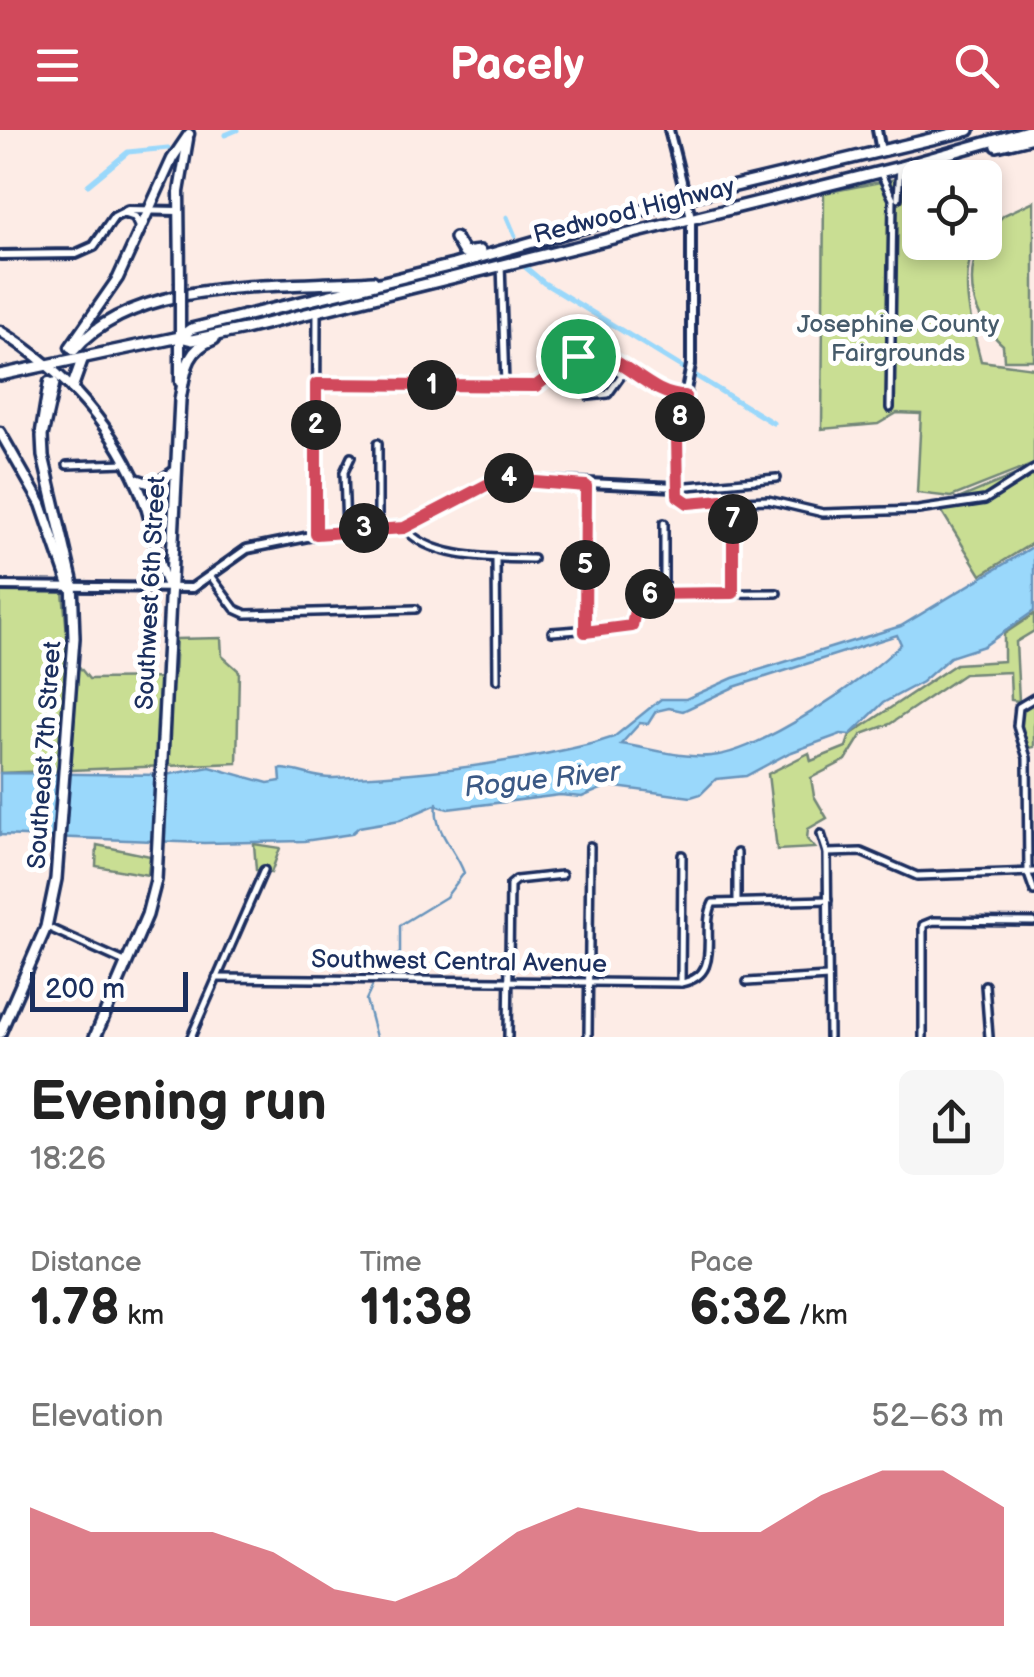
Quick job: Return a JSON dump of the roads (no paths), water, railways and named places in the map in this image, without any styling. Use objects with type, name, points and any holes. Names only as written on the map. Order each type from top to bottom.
[{"type":"highway","name":"Redwood Highway","points":[[406,277],[689,197],[970,130]]},
{"type":"highway","name":"Redwood Highway","points":[[245,328],[900,167],[1031,130]]},
{"type":"highway","points":[[940,156],[1034,137]]},
{"type":"highway","points":[[456,238],[464,253],[472,253],[556,234]]},
{"type":"highway","points":[[72,348],[107,320],[154,299],[406,277]]},
{"type":"highway","points":[[0,376],[180,337],[192,329],[406,277]]},
{"type":"highway","points":[[180,337],[192,340],[245,328]]},
{"type":"highway","points":[[180,400],[187,360],[196,349],[245,328]]},
{"type":"highway","points":[[72,388],[82,360]]},
{"type":"highway","name":"Southeast 7th Street","points":[[0,1033],[46,927],[57,859],[74,638],[72,580],[48,488],[42,436],[52,383]]},
{"type":"highway","name":"Southwest 6th Street","points":[[95,1037],[147,915],[158,852],[180,400]]},
{"type":"highway","points":[[0,1019],[12,1006]]},
{"type":"main road","points":[[72,348],[102,305],[140,234],[172,160],[190,132]]},
{"type":"main road","name":"Southwest 6th Street","points":[[180,400],[181,172],[190,132]]},
{"type":"main road","points":[[0,331],[72,388],[126,463],[153,530],[163,578],[172,590]]},
{"type":"main road","points":[[0,432],[41,504],[70,588]]},
{"type":"main road","points":[[134,478],[154,486],[170,478],[178,467]]},
{"type":"street","points":[[669,130],[691,217],[691,356],[677,436],[678,496],[688,503],[768,500],[823,513],[918,510],[985,500],[1034,469]]},
{"type":"street","points":[[876,130],[882,152]]},
{"type":"street","points":[[890,408],[900,167]]},
{"type":"street","points":[[880,172],[896,199]]},
{"type":"street","points":[[0,255],[85,251],[122,212],[152,208],[180,211]]},
{"type":"street","points":[[122,212],[138,220],[140,234]]},
{"type":"street","points":[[501,264],[505,385]]},
{"type":"street","points":[[316,534],[317,311]]},
{"type":"street","points":[[316,384],[542,384],[586,354],[603,354],[666,393],[685,396]]},
{"type":"street","points":[[589,396],[608,394],[626,369]]},
{"type":"street","points":[[378,443],[378,528]]},
{"type":"street","points":[[346,528],[344,472],[350,457]]},
{"type":"street","points":[[67,465],[126,463]]},
{"type":"street","points":[[0,586],[192,588],[212,578],[247,549],[346,528],[404,528],[494,480],[677,488],[777,478]]},
{"type":"street","points":[[585,632],[586,486]]},
{"type":"street","points":[[733,499],[733,593]]},
{"type":"street","points":[[664,523],[664,594]]},
{"type":"street","points":[[404,528],[422,542],[496,558],[533,559]]},
{"type":"street","points":[[496,558],[497,680]]},
{"type":"street","points":[[212,578],[235,609],[246,614],[416,609]]},
{"type":"street","points":[[552,632],[632,626],[638,597],[777,593]]},
{"type":"street","points":[[1034,698],[1020,706],[1018,714],[1026,758],[1034,891]]},
{"type":"street","points":[[1026,758],[1034,752]]},
{"type":"street","points":[[821,834],[828,853],[829,1037]]},
{"type":"street","points":[[588,1037],[590,846]]},
{"type":"street","points":[[828,853],[861,852],[910,875],[1031,873]]},
{"type":"street","points":[[737,853],[737,900],[828,900]]},
{"type":"street","points":[[681,983],[682,855]]},
{"type":"street","points":[[191,1037],[264,870]]},
{"type":"street","points":[[508,1037],[512,882],[562,876]]},
{"type":"street","name":"Southwest Central Avenue","points":[[216,978],[681,983],[699,976],[709,958],[709,910],[713,903],[737,900]]},
{"type":"street","points":[[923,1037],[923,925],[933,921],[1034,922]]},
{"type":"street","points":[[46,927],[127,962]]},
{"type":"street","points":[[746,982],[828,977]]},
{"type":"street","points":[[985,984],[989,1037]]},
{"type":"water","name":"Rogue River","points":[[1034,546],[1034,611],[984,646],[950,657],[922,682],[883,703],[850,735],[841,734],[789,753],[746,776],[716,779],[701,794],[691,797],[608,786],[582,797],[560,795],[448,809],[435,805],[400,820],[359,827],[351,834],[304,841],[204,843],[0,835],[0,773],[165,775],[210,767],[268,783],[281,781],[280,769],[333,778],[498,763],[614,737],[661,699],[686,699],[733,678],[901,626]],"holes":[[[897,635],[901,644],[863,677],[811,712],[732,752],[689,756],[621,744],[640,723],[648,724],[656,711],[683,711],[734,687]]]},
{"type":"waterway","points":[[225,135],[237,130]]},
{"type":"waterway","points":[[88,185],[128,152],[168,148]]},
{"type":"waterway","points":[[507,217],[515,236]]},
{"type":"waterway","points":[[524,266],[544,283],[773,423]]},
{"type":"waterway","points":[[376,974],[400,953],[400,925],[446,897],[464,873],[441,831],[437,803]]},
{"type":"waterway","points":[[372,987],[366,1000],[376,1037]]},
{"type":"tunnel","points":[[49,382],[70,347]]},
{"type":"park label","name":"Josephine County Fairgrounds","points":[[898,338]]}]
